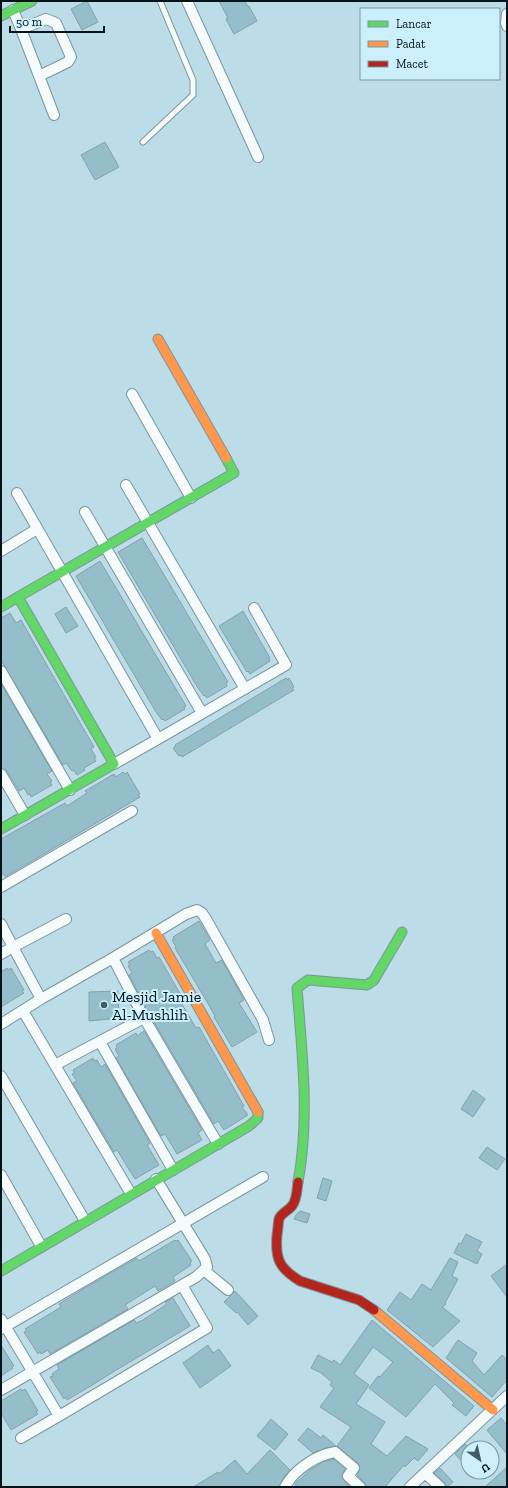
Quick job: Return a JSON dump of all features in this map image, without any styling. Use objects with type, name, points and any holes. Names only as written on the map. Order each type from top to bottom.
[{"type":"street","points":[[1,16],[32,1]]},
{"type":"street","points":[[187,1],[258,157]]},
{"type":"street","points":[[13,10],[54,115]]},
{"type":"street","points":[[507,14],[507,26]]},
{"type":"street","points":[[21,29],[46,19],[52,20],[56,23],[60,30],[71,57],[68,62],[39,76]]},
{"type":"street","points":[[1,607],[234,473],[158,339]]},
{"type":"street","points":[[132,394],[191,498]]},
{"type":"street","points":[[126,485],[245,688]]},
{"type":"street","points":[[17,493],[158,739]]},
{"type":"street","points":[[85,512],[202,713]]},
{"type":"street","points":[[1,551],[38,529]]},
{"type":"street","points":[[18,597],[114,764]]},
{"type":"street","points":[[1,829],[286,665],[254,608]]},
{"type":"street","points":[[1,671],[70,790]]},
{"type":"street","points":[[1,774],[25,816]]},
{"type":"street","points":[[1,887],[132,811]]},
{"type":"street","points":[[1,1024],[191,911],[197,910],[202,913],[263,1020],[270,1040]]},
{"type":"street","points":[[1,954],[66,919]]},
{"type":"street","points":[[1,924],[41,999]]},
{"type":"street","points":[[1,1270],[255,1123],[258,1118],[258,1112],[156,932]]},
{"type":"street","points":[[402,932],[374,980],[368,985],[308,980],[299,985],[297,988],[304,1062],[303,1144],[300,1175],[294,1203],[279,1220],[277,1256],[284,1270],[299,1280],[360,1301],[419,1347],[492,1410]]},
{"type":"street","points":[[113,958],[144,1018],[218,1144]]},
{"type":"street","points":[[23,1011],[131,1194]]},
{"type":"street","points":[[55,1065],[144,1018]]},
{"type":"street","points":[[100,1042],[173,1170]]},
{"type":"street","points":[[1,1076],[85,1221]]},
{"type":"street","points":[[1,1175],[41,1246]]},
{"type":"street","points":[[58,1416],[2,1325],[263,1177]]},
{"type":"street","points":[[156,1180],[205,1259],[207,1267],[206,1270],[228,1290]]},
{"type":"street","points":[[1,1390],[196,1277],[207,1267]]},
{"type":"street","points":[[21,1438],[207,1328],[182,1285]]},
{"type":"street","points":[[410,1487],[507,1396]]},
{"type":"street","points":[[290,1485],[301,1468],[327,1453],[335,1452],[354,1468],[348,1476],[360,1487]]},
{"type":"street","points":[[425,1473],[440,1487]]},
{"type":"lane","points":[[143,142],[193,96],[193,80],[160,1]]},
{"type":"building","points":[[87,1],[98,22],[82,30],[71,9]]},
{"type":"building","points":[[219,1],[245,1],[257,21],[234,34]]},
{"type":"building","points":[[105,142],[119,167],[95,180],[81,155]]},
{"type":"building","points":[[142,538],[228,682],[226,683],[227,686],[207,698],[198,688],[118,552]]},
{"type":"building","points":[[100,561],[186,706],[184,707],[185,709],[165,721],[163,719],[162,720],[156,712],[76,576]]},
{"type":"building","points":[[66,607],[78,626],[66,633],[55,614]]},
{"type":"building","points":[[243,611],[270,658],[270,661],[250,674],[248,671],[247,672],[219,626]]},
{"type":"building","points":[[10,613],[16,623],[21,620],[94,747],[91,749],[96,757],[94,758],[96,761],[84,768],[85,770],[77,775],[66,763],[63,765],[1,660],[1,618]]},
{"type":"building","points":[[286,678],[287,680],[289,678],[294,690],[182,757],[181,755],[179,756],[173,748],[176,746],[175,745]]},
{"type":"building","points":[[1,684],[52,771],[47,774],[52,781],[50,782],[52,785],[31,797],[24,788],[19,791],[7,771],[1,768]]},
{"type":"building","points":[[123,772],[125,774],[127,772],[140,794],[138,795],[140,797],[5,877],[1,871],[1,839],[65,803],[67,806],[87,793],[85,791],[114,774],[116,777]]},
{"type":"building","points":[[199,921],[210,940],[205,944],[216,963],[222,960],[244,1000],[239,1003],[257,1032],[232,1047],[175,948],[176,947],[172,940],[174,939],[173,937]]},
{"type":"building","points":[[149,950],[151,952],[153,951],[157,958],[159,957],[182,997],[179,999],[196,1028],[199,1027],[244,1106],[242,1107],[248,1115],[224,1130],[218,1121],[214,1124],[154,1022],[165,1015],[150,1016],[129,975],[132,973],[128,966],[130,965],[128,962]]},
{"type":"building","points":[[7,968],[8,970],[11,968],[24,990],[22,991],[24,993],[1,1007],[1,972]]},
{"type":"building","name":"Mesjid Jamie Al-Mushlih","points":[[118,991],[119,1018],[89,1021],[89,992]]},
{"type":"building","points":[[144,1031],[202,1130],[198,1133],[202,1140],[177,1154],[165,1134],[161,1136],[116,1058],[119,1056],[115,1049],[117,1048],[116,1045],[136,1033],[137,1036]]},
{"type":"building","points":[[93,1058],[94,1061],[97,1060],[101,1067],[105,1064],[150,1143],[147,1145],[159,1165],[135,1179],[117,1150],[114,1152],[73,1083],[77,1081],[72,1074],[74,1073],[73,1070]]},
{"type":"building","points":[[473,1090],[485,1099],[473,1117],[461,1109]]},
{"type":"building","points":[[487,1147],[505,1159],[497,1170],[479,1158]]},
{"type":"building","points":[[323,1178],[332,1181],[326,1201],[317,1198]]},
{"type":"building","points":[[300,1211],[310,1214],[307,1223],[294,1219]]},
{"type":"building","points":[[466,1234],[482,1242],[477,1251],[482,1254],[477,1264],[454,1253]]},
{"type":"building","points":[[175,1240],[178,1240],[192,1261],[190,1262],[191,1265],[173,1277],[175,1281],[158,1291],[155,1286],[125,1305],[128,1309],[50,1354],[48,1350],[38,1354],[24,1332],[27,1331],[25,1329],[61,1307],[59,1304],[85,1288],[137,1258],[139,1261]]},
{"type":"building","points":[[450,1258],[458,1262],[452,1276],[458,1279],[445,1303],[446,1304],[442,1307],[460,1321],[433,1347],[387,1310],[400,1292],[411,1300],[422,1284],[431,1290]]},
{"type":"building","points":[[507,1264],[507,1297],[491,1276]]},
{"type":"building","points":[[235,1291],[258,1316],[248,1325],[237,1312],[236,1313],[224,1302]]},
{"type":"building","points":[[173,1298],[190,1326],[67,1400],[66,1397],[64,1399],[50,1377],[53,1376],[52,1374],[59,1369],[57,1365],[134,1320],[136,1323],[143,1320],[167,1304],[165,1302]]},
{"type":"building","points":[[372,1320],[474,1406],[466,1416],[452,1405],[454,1403],[435,1384],[406,1417],[369,1388],[378,1376],[380,1377],[393,1362],[373,1347],[354,1374],[369,1385],[356,1404],[385,1422],[371,1444],[387,1456],[406,1436],[428,1449],[418,1461],[414,1458],[405,1467],[404,1465],[385,1487],[366,1487],[365,1483],[357,1475],[360,1469],[358,1463],[337,1446],[351,1427],[320,1407],[334,1388],[330,1385],[332,1382],[321,1373],[311,1368],[318,1355],[332,1362],[334,1360],[340,1365]]},
{"type":"building","points":[[458,1340],[477,1353],[472,1361],[484,1375],[502,1355],[507,1360],[507,1380],[492,1397],[446,1358]]},
{"type":"building","points":[[1,1345],[14,1366],[1,1376]]},
{"type":"building","points":[[208,1345],[213,1353],[219,1349],[231,1366],[200,1388],[183,1363]]},
{"type":"building","points":[[21,1389],[22,1391],[25,1389],[38,1411],[36,1412],[38,1414],[11,1430],[1,1413],[1,1401]]},
{"type":"building","points":[[501,1418],[507,1425],[507,1454],[500,1446],[500,1440],[495,1440],[487,1430]]},
{"type":"building","points":[[271,1419],[288,1434],[275,1450],[257,1436]]},
{"type":"building","points":[[308,1428],[321,1438],[323,1435],[336,1446],[313,1453],[298,1440]]},
{"type":"building","points":[[460,1449],[460,1459],[455,1454]]},
{"type":"building","points":[[270,1450],[290,1470],[284,1477],[279,1487],[193,1487],[218,1472],[219,1474],[235,1460],[247,1474]]},
{"type":"building","points":[[333,1459],[345,1469],[342,1478],[350,1487],[297,1487],[295,1484],[310,1470],[323,1462]]},
{"type":"building","points":[[507,1467],[507,1487],[485,1487],[493,1480],[500,1480],[500,1473]]},
{"type":"building","points":[[440,1468],[453,1482],[447,1487],[444,1482],[434,1473]]},
{"type":"traffic: fast","points":[[1,16],[32,1]]},
{"type":"traffic: fast","points":[[18,597],[234,473],[226,458]]},
{"type":"traffic: fast","points":[[1,607],[18,597],[114,764],[1,829]]},
{"type":"traffic: fast","points":[[298,1182],[304,1134],[304,1085],[297,988],[308,980],[367,985],[374,980],[402,932]]},
{"type":"traffic: fast","points":[[1,1271],[249,1126],[258,1118],[258,1112]]},
{"type":"traffic: slow","points":[[158,339],[226,458]]},
{"type":"traffic: slow","points":[[156,933],[258,1112]]},
{"type":"traffic: slow","points":[[374,1310],[493,1410]]},
{"type":"traffic: jam","points":[[298,1182],[294,1204],[281,1215],[279,1219],[277,1250],[280,1262],[287,1272],[300,1281],[359,1300],[374,1310]]},
{"type":"place","name":"Mesjid Jamie Al-Mushlih","points":[[104,1005]]}]
